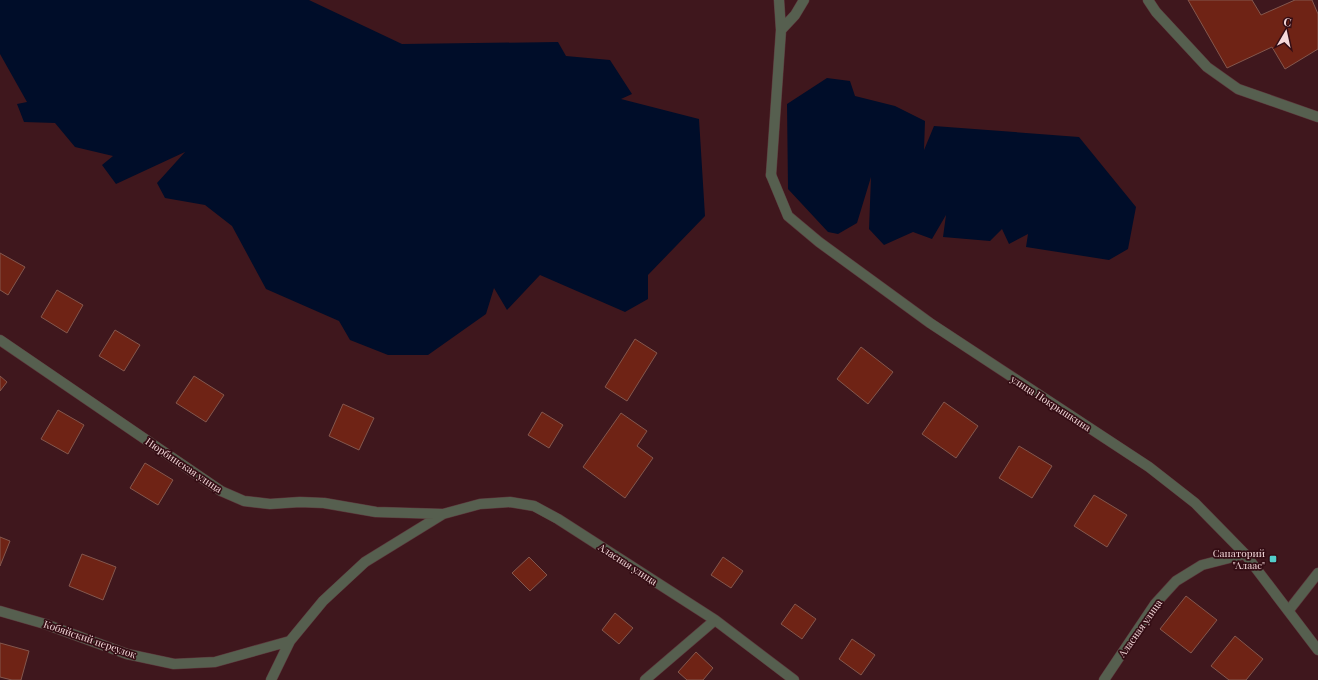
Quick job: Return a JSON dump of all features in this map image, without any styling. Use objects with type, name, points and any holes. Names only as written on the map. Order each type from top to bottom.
[{"type":"street","points":[[779,0],[781,30]]},
{"type":"street","points":[[781,30],[795,15],[804,0]]},
{"type":"street","points":[[1148,0],[1156,12],[1207,67],[1238,89],[1318,117]]},
{"type":"street","name":"улица Покрышкина","points":[[781,30],[771,175],[788,216],[819,242],[930,323],[1148,467],[1195,503],[1245,554],[1318,650]]},
{"type":"street","name":"Нюрбинская улица","points":[[0,340],[221,491],[244,501],[270,504],[300,502],[324,503],[376,512],[443,514]]},
{"type":"street","name":"Аласная улица","points":[[443,514],[480,504],[510,502],[534,506],[558,519],[715,620],[794,680]]},
{"type":"street","points":[[271,680],[290,641],[322,602],[365,562],[443,514]]},
{"type":"street","name":"Аласная улица","points":[[1104,680],[1155,604],[1176,581],[1202,565],[1245,554]]},
{"type":"street","points":[[1289,610],[1318,573]]},
{"type":"street","name":"Кобяйский переулок","points":[[0,611],[45,624],[127,654],[174,664],[215,662],[290,641]]},
{"type":"street","points":[[645,680],[715,620]]},
{"type":"water","points":[[0,0],[309,0],[402,44],[558,42],[566,56],[610,60],[632,94],[621,99],[699,119],[705,216],[648,275],[648,299],[625,312],[540,275],[507,310],[494,288],[486,314],[428,355],[388,355],[350,340],[339,321],[266,289],[232,226],[205,205],[165,198],[157,183],[185,152],[116,184],[102,165],[113,156],[75,147],[55,123],[24,122],[17,104],[27,102],[0,54]]},
{"type":"water","points":[[827,78],[850,81],[855,96],[895,106],[925,121],[924,150],[934,126],[1079,137],[1136,207],[1128,249],[1109,260],[1026,247],[1028,234],[1009,244],[1002,229],[990,241],[943,237],[946,215],[932,239],[913,232],[884,245],[869,229],[871,177],[857,223],[838,234],[828,232],[788,189],[787,104]]},
{"type":"building","points":[[1188,0],[1252,0],[1261,15],[1295,0],[1312,0],[1318,14],[1318,49],[1285,69],[1272,47],[1227,68]]},
{"type":"building","points":[[0,253],[25,267],[8,295],[0,290]]},
{"type":"building","points":[[57,290],[83,305],[67,333],[41,317]]},
{"type":"building","points":[[115,330],[140,345],[124,371],[99,356]]},
{"type":"building","points":[[635,339],[657,353],[627,401],[605,387]]},
{"type":"building","points":[[861,347],[893,372],[868,404],[837,379]]},
{"type":"building","points":[[0,376],[7,382],[0,391]]},
{"type":"building","points":[[194,376],[224,395],[206,422],[176,403]]},
{"type":"building","points":[[944,402],[978,426],[956,458],[922,434]]},
{"type":"building","points":[[343,404],[374,418],[359,450],[329,436]]},
{"type":"building","points":[[58,410],[84,425],[68,454],[41,439]]},
{"type":"building","points":[[542,412],[563,425],[549,448],[528,435]]},
{"type":"building","points":[[621,413],[647,431],[637,446],[653,458],[625,498],[583,467]]},
{"type":"building","points":[[1019,446],[1052,466],[1032,498],[999,478]]},
{"type":"building","points":[[145,463],[173,480],[158,505],[130,488]]},
{"type":"building","points":[[1094,495],[1127,515],[1107,547],[1074,526]]},
{"type":"building","points":[[0,537],[10,541],[0,566]]},
{"type":"building","points":[[82,554],[116,567],[103,600],[69,586]]},
{"type":"building","points":[[529,557],[547,575],[530,591],[512,573]]},
{"type":"building","points":[[723,557],[743,571],[731,588],[711,575]]},
{"type":"building","points":[[1186,596],[1217,620],[1191,653],[1160,629]]},
{"type":"building","points":[[795,604],[816,619],[802,639],[781,624]]},
{"type":"building","points":[[615,613],[633,628],[619,644],[602,630]]},
{"type":"building","points":[[1235,636],[1263,659],[1246,680],[1229,680],[1211,666]]},
{"type":"building","points":[[852,639],[875,655],[861,675],[839,659]]},
{"type":"building","points":[[0,643],[29,651],[21,680],[12,680],[0,677]]},
{"type":"building","points":[[696,652],[713,668],[703,680],[687,680],[678,672]]},
{"type":"place","name":"Санаторий \"Алаас\"","points":[[1273,559]]}]
